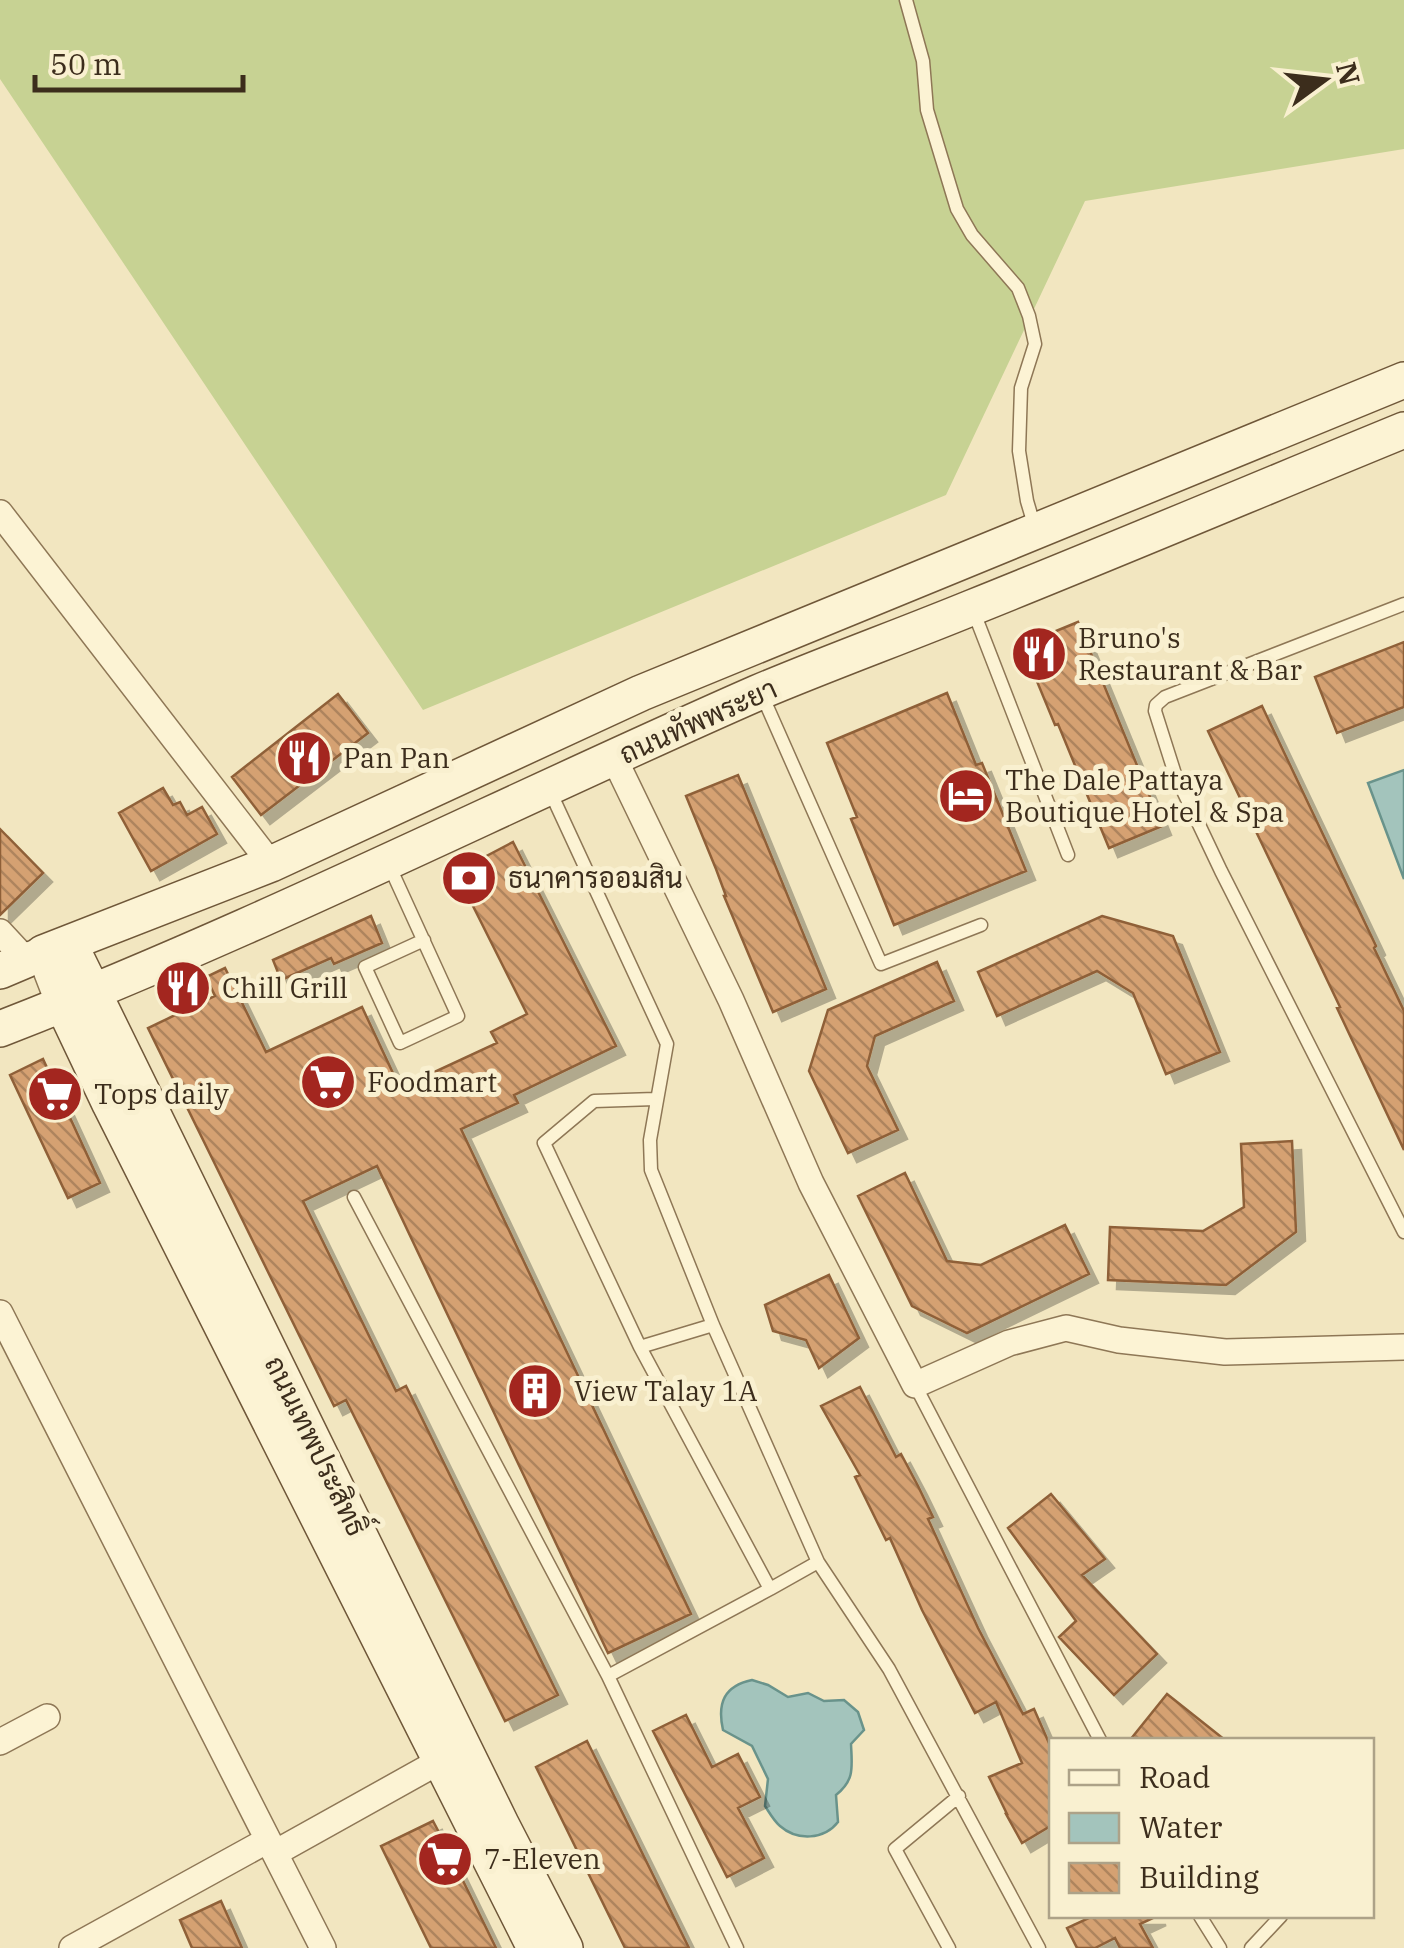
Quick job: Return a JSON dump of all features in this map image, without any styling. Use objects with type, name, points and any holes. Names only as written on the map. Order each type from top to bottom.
[{"type":"main road","name":"ถนนทัพพระยา","points":[[35,957],[271,864],[641,692],[1404,380]]},
{"type":"main road","name":"ถนนทัพพระยา","points":[[0,1029],[308,900],[548,786],[760,692],[1404,430]]},
{"type":"main road","name":"ถนนเทพประสิทธิ์","points":[[35,957],[78,998],[565,1948]]},
{"type":"main road","name":"ถนนเทพประสิทธิ์","points":[[78,998],[440,1761],[535,1948]]},
{"type":"street","points":[[0,513],[271,864]]},
{"type":"street","points":[[614,758],[731,1000],[812,1183],[915,1386],[1008,1342],[1066,1328],[1119,1340],[1226,1352],[1404,1347]]},
{"type":"street","points":[[0,932],[35,957]]},
{"type":"street","points":[[0,1313],[323,1948]]},
{"type":"street","points":[[0,1742],[47,1717]]},
{"type":"street","points":[[72,1948],[440,1761]]},
{"type":"lane","points":[[906,0],[923,60],[927,110],[957,209],[972,235],[1018,288],[1029,316],[1035,344],[1021,388],[1019,451],[1036,532]]},
{"type":"lane","points":[[1404,604],[1165,697],[1155,711],[1175,774],[1221,872],[1404,1232]]},
{"type":"lane","points":[[972,608],[1068,855]]},
{"type":"lane","points":[[760,692],[880,964],[982,926]]},
{"type":"lane","points":[[548,786],[667,1044],[655,1099],[650,1170],[712,1325],[818,1562],[889,1668],[1040,1948]]},
{"type":"lane","points":[[388,862],[424,940],[458,1016],[400,1042],[366,967],[424,940]]},
{"type":"lane","points":[[655,1099],[594,1101],[544,1143],[640,1348],[770,1589]]},
{"type":"lane","points":[[354,1197],[608,1676],[737,1948]]},
{"type":"lane","points":[[640,1348],[712,1325]]},
{"type":"lane","points":[[915,1386],[1099,1738]]},
{"type":"lane","points":[[608,1676],[818,1562]]},
{"type":"lane","points":[[948,1948],[895,1849],[959,1796]]},
{"type":"lane","points":[[1201,1918],[1220,1948]]},
{"type":"lane","points":[[1251,1948],[1279,1918]]},
{"type":"green space","points":[[0,0],[1404,0],[1404,149],[1085,201],[946,495],[423,710],[0,79]]},
{"type":"water","points":[[1404,770],[1404,879],[1368,783]]},
{"type":"water","points":[[752,1680],[788,1697],[808,1693],[824,1701],[844,1700],[858,1712],[864,1730],[851,1744],[849,1778],[836,1795],[838,1822],[825,1832],[802,1836],[778,1824],[765,1806],[768,1779],[752,1746],[723,1730],[721,1712],[725,1697],[735,1687]]},
{"type":"building","points":[[1078,622],[1162,826],[1109,848],[1022,645]]},
{"type":"building","points":[[1404,642],[1404,707],[1337,733],[1315,677]]},
{"type":"building","name":"The Dale Pattaya Boutique Hotel & Spa","points":[[947,693],[976,765],[982,763],[1026,871],[894,925],[851,819],[857,817],[827,743]]},
{"type":"building","points":[[338,694],[368,733],[261,815],[232,777]]},
{"type":"building","points":[[1262,706],[1404,1011],[1404,1150],[1208,731]]},
{"type":"building","points":[[738,775],[826,989],[773,1012],[686,796]]},
{"type":"building","points":[[163,788],[173,805],[180,802],[187,815],[202,807],[217,834],[151,871],[119,813]]},
{"type":"building","points":[[0,829],[43,873],[0,915]]},
{"type":"building","points":[[513,842],[616,1046],[514,1095],[518,1103],[461,1129],[691,1614],[608,1653],[377,1166],[303,1201],[396,1391],[406,1386],[558,1695],[505,1721],[346,1400],[334,1406],[148,1028],[215,996],[206,977],[225,968],[266,1052],[362,1007],[400,1088],[497,1043],[491,1032],[527,1014],[456,872]]},
{"type":"building","points":[[371,916],[382,943],[334,964],[331,958],[281,980],[273,960]]},
{"type":"building","points":[[1102,916],[1173,936],[1220,1052],[1166,1074],[1133,993],[1097,971],[997,1016],[978,972]]},
{"type":"building","points":[[937,962],[954,1001],[875,1036],[867,1066],[898,1130],[848,1153],[809,1071],[828,1010]]},
{"type":"building","points":[[43,1059],[100,1183],[68,1198],[10,1075]]},
{"type":"building","points":[[1292,1141],[1296,1232],[1226,1285],[1108,1280],[1110,1227],[1203,1231],[1244,1207],[1241,1144]]},
{"type":"building","points":[[905,1173],[947,1261],[981,1265],[1065,1225],[1089,1274],[967,1333],[912,1306],[858,1196]]},
{"type":"building","points":[[829,1275],[859,1338],[819,1368],[806,1340],[773,1331],[765,1305]]},
{"type":"building","points":[[860,1387],[896,1457],[901,1454],[918,1486],[933,1517],[928,1519],[978,1628],[1023,1714],[1034,1709],[1049,1743],[1049,1827],[1022,1843],[989,1777],[1022,1763],[996,1702],[975,1713],[890,1538],[886,1540],[855,1477],[860,1475],[821,1406]]},
{"type":"building","points":[[1051,1494],[1105,1559],[1082,1575],[1157,1654],[1114,1695],[1059,1637],[1076,1621],[1008,1528]]},
{"type":"building","points":[[1167,1694],[1222,1738],[1132,1738]]},
{"type":"building","points":[[686,1715],[712,1767],[738,1754],[760,1797],[738,1808],[764,1858],[727,1877],[653,1731]]},
{"type":"building","points":[[587,1741],[689,1948],[625,1948],[536,1767]]},
{"type":"building","points":[[433,1821],[496,1948],[431,1948],[381,1846]]},
{"type":"building","points":[[221,1901],[242,1948],[192,1948],[180,1920]]},
{"type":"building","points":[[1089,1918],[1153,1918],[1140,1924],[1153,1948],[1120,1948],[1115,1938],[1095,1948],[1077,1948],[1067,1928]]},
{"type":"place","name":"Bruno's Restaurant & Bar","points":[[1039,654]]},
{"type":"place","name":"Pan Pan","points":[[304,758]]},
{"type":"place","name":"The Dale Pattaya Boutique Hotel & Spa","points":[[966,796]]},
{"type":"place","name":"ธนาคารออมสิน","points":[[469,878]]},
{"type":"place","name":"Chill Grill","points":[[183,988]]},
{"type":"place","name":"Foodmart","points":[[328,1082]]},
{"type":"place","name":"Tops daily","points":[[55,1094]]},
{"type":"place","name":"View Talay 1A","points":[[535,1391]]},
{"type":"place","name":"7-Eleven","points":[[445,1859]]}]
